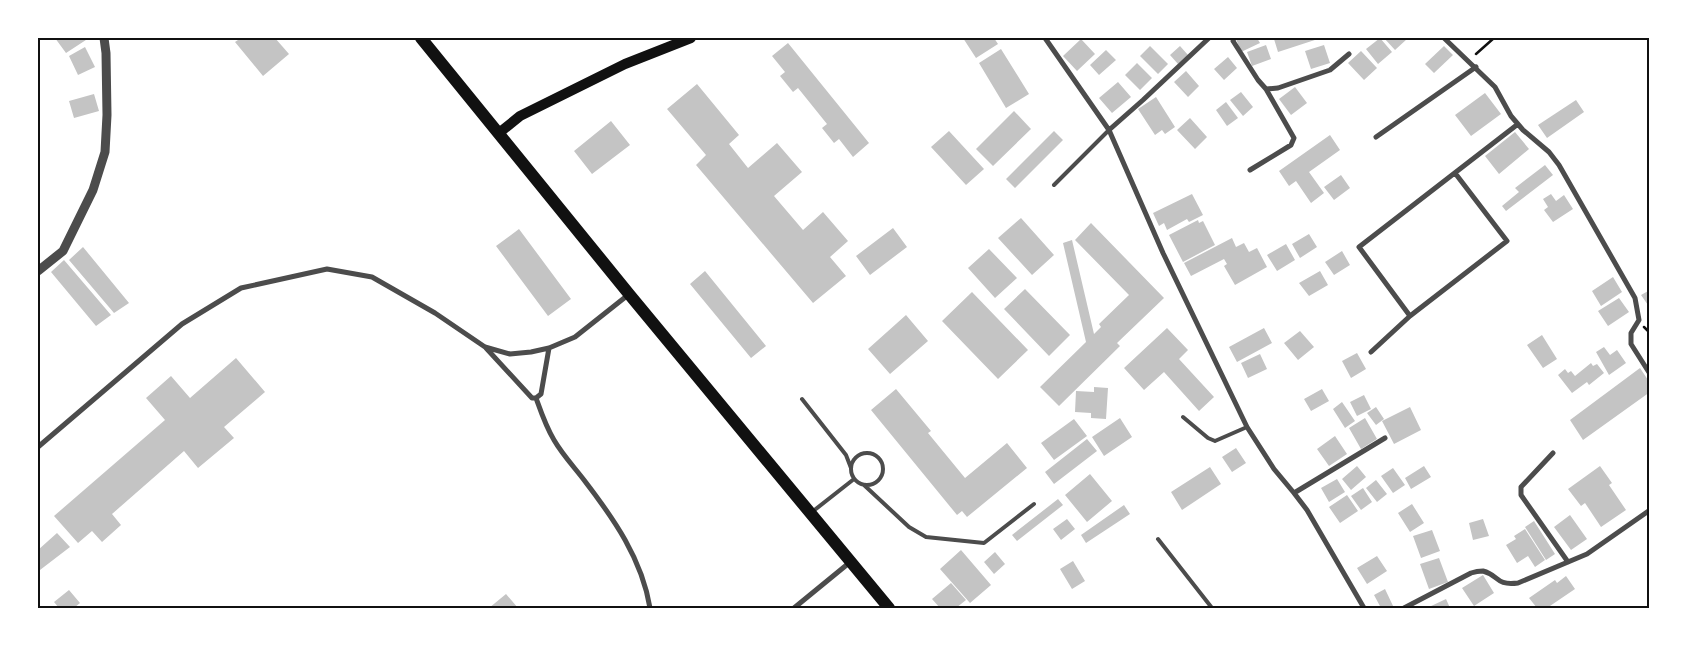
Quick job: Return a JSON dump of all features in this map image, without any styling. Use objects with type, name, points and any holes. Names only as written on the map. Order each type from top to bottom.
[{"type":"main road","points":[[421,38],[629,294],[889,608]]},
{"type":"main road","points":[[499,133],[529,111],[625,64],[691,38]]},
{"type":"street","points":[[38,271],[63,252],[93,190],[105,152],[107,115],[104,38]]},
{"type":"street","points":[[1045,38],[1109,130],[1163,253],[1247,427],[1274,469],[1306,510],[1364,608]]},
{"type":"street","points":[[1109,130],[1209,38]]},
{"type":"street","points":[[1234,38],[1233,41],[1266,89],[1294,138],[1291,146],[1250,170]]},
{"type":"street","points":[[1444,38],[1495,87],[1511,116],[1523,130],[1549,152],[1559,165],[1635,298],[1639,320],[1631,333],[1631,344],[1650,374]]},
{"type":"street","points":[[1266,89],[1278,88],[1330,70],[1349,54]]},
{"type":"street","points":[[1376,137],[1476,67]]},
{"type":"street","points":[[1410,316],[1359,247],[1518,124]]},
{"type":"street","points":[[1372,352],[1410,316],[1507,241],[1455,173]]},
{"type":"street","points":[[38,447],[182,324],[241,288],[327,269],[372,277],[435,313],[485,347],[532,398],[536,398]]},
{"type":"street","points":[[485,347],[510,354],[549,348],[575,337],[629,294]]},
{"type":"street","points":[[536,398],[541,394],[549,348]]},
{"type":"street","points":[[536,398],[554,441],[601,502],[625,538],[640,572],[650,608]]},
{"type":"street","points":[[1294,493],[1385,438]]},
{"type":"street","points":[[1553,454],[1521,487],[1521,495],[1568,562]]},
{"type":"street","points":[[1404,608],[1471,573],[1482,571],[1500,582],[1518,583],[1587,554],[1650,510]]},
{"type":"street","points":[[794,608],[850,562]]},
{"type":"lane","points":[[1054,185],[1109,130]]},
{"type":"lane","points":[[802,399],[846,455],[854,480],[864,485],[909,527],[926,537],[984,543],[1034,504]]},
{"type":"lane","points":[[1183,417],[1208,438],[1215,441],[1247,427]]},
{"type":"lane","points":[[851,468],[855,458],[860,455],[870,454],[880,460],[883,470],[879,480],[869,485],[864,485]]},
{"type":"lane","points":[[810,514],[854,480]]},
{"type":"lane","points":[[1158,539],[1212,608]]},
{"type":"path","points":[[1470,61],[1494,38]]},
{"type":"building","points":[[55,38],[89,38],[66,53]]},
{"type":"building","points":[[241,38],[275,38],[289,54],[263,76],[235,42]]},
{"type":"building","points":[[963,38],[994,38],[998,44],[976,58]]},
{"type":"building","points":[[1257,38],[1260,43],[1241,52],[1236,39]]},
{"type":"building","points":[[1321,38],[1278,52],[1274,39]]},
{"type":"building","points":[[1380,38],[1392,52],[1378,64],[1366,49]]},
{"type":"building","points":[[1384,38],[1406,38],[1407,39],[1395,50]]},
{"type":"building","points":[[1081,39],[1095,54],[1077,71],[1063,56]]},
{"type":"building","points":[[788,43],[869,143],[853,157],[839,139],[834,143],[822,128],[827,124],[798,88],[793,92],[780,76],[785,72],[772,56]]},
{"type":"building","points":[[1266,45],[1271,59],[1252,66],[1247,52]]},
{"type":"building","points":[[1324,45],[1330,63],[1311,69],[1305,51]]},
{"type":"building","points":[[1150,46],[1168,64],[1158,74],[1140,56]]},
{"type":"building","points":[[1180,46],[1188,55],[1178,64],[1170,55]]},
{"type":"building","points":[[1444,46],[1453,55],[1434,73],[1425,64]]},
{"type":"building","points":[[85,47],[95,67],[78,75],[69,56]]},
{"type":"building","points":[[1001,49],[1029,94],[1006,108],[979,63]]},
{"type":"building","points":[[1106,50],[1116,60],[1099,75],[1090,65]]},
{"type":"building","points":[[1361,51],[1377,68],[1364,80],[1348,63]]},
{"type":"building","points":[[1228,57],[1237,68],[1224,80],[1214,69]]},
{"type":"building","points":[[1137,63],[1152,78],[1140,90],[1125,75]]},
{"type":"building","points":[[1186,71],[1199,86],[1188,97],[1174,82]]},
{"type":"building","points":[[1118,82],[1131,97],[1112,113],[1099,98]]},
{"type":"building","points":[[697,84],[739,135],[729,144],[748,168],[777,143],[802,172],[774,196],[803,230],[823,212],[848,241],[830,257],[846,276],[813,303],[696,165],[706,155],[667,109]]},
{"type":"building","points":[[1295,87],[1307,103],[1291,115],[1279,99]]},
{"type":"building","points":[[1241,92],[1253,107],[1243,116],[1230,100]]},
{"type":"building","points":[[1485,93],[1501,114],[1471,136],[1455,115]]},
{"type":"building","points":[[94,94],[99,111],[74,118],[69,101]]},
{"type":"building","points":[[1156,97],[1175,127],[1165,134],[1162,130],[1155,135],[1138,109]]},
{"type":"building","points":[[1576,100],[1584,112],[1547,138],[1538,125]]},
{"type":"building","points":[[1226,102],[1238,118],[1227,126],[1216,110]]},
{"type":"building","points":[[1014,111],[1031,129],[993,166],[976,149]]},
{"type":"building","points":[[1190,118],[1207,137],[1195,149],[1177,130]]},
{"type":"building","points":[[611,121],[630,145],[592,174],[574,151]]},
{"type":"building","points":[[949,131],[984,169],[966,185],[931,147]]},
{"type":"building","points":[[1054,131],[1063,140],[1015,188],[1006,179]]},
{"type":"building","points":[[1515,132],[1529,149],[1499,174],[1485,156]]},
{"type":"building","points":[[1330,135],[1340,150],[1309,172],[1324,193],[1311,203],[1296,181],[1289,186],[1279,171]]},
{"type":"building","points":[[1545,165],[1553,175],[1506,211],[1502,206],[1519,192],[1515,188]]},
{"type":"building","points":[[1341,175],[1350,188],[1334,200],[1324,187]]},
{"type":"building","points":[[1192,194],[1203,215],[1189,222],[1187,219],[1167,230],[1164,223],[1159,226],[1153,213]]},
{"type":"building","points":[[1551,194],[1556,201],[1564,195],[1573,209],[1553,222],[1544,210],[1548,207],[1543,199]]},
{"type":"building","points":[[1021,218],[1054,255],[1032,275],[998,238]]},
{"type":"building","points":[[1198,220],[1199,223],[1203,221],[1215,245],[1183,262],[1169,235]]},
{"type":"building","points":[[1091,223],[1164,298],[1117,343],[1120,346],[1059,406],[1040,387],[1086,342],[1063,243],[1072,240],[1094,334],[1101,327],[1099,324],[1129,295],[1075,240]]},
{"type":"building","points":[[893,228],[907,247],[870,275],[856,256]]},
{"type":"building","points":[[519,229],[571,299],[548,316],[496,246]]},
{"type":"building","points":[[1309,234],[1317,247],[1300,258],[1292,244]]},
{"type":"building","points":[[1232,238],[1236,247],[1244,243],[1249,252],[1257,248],[1267,267],[1235,285],[1224,266],[1227,264],[1224,259],[1191,276],[1184,263]]},
{"type":"building","points":[[1286,244],[1295,260],[1277,271],[1267,255]]},
{"type":"building","points":[[83,247],[129,303],[114,313],[69,260]]},
{"type":"building","points":[[989,249],[1017,278],[995,298],[968,268]]},
{"type":"building","points":[[1342,251],[1350,265],[1334,275],[1325,262]]},
{"type":"building","points":[[64,260],[111,315],[96,326],[51,272]]},
{"type":"building","points":[[705,271],[766,346],[751,358],[690,284]]},
{"type":"building","points":[[1320,271],[1328,285],[1309,296],[1299,283]]},
{"type":"building","points":[[1613,277],[1622,292],[1601,306],[1592,291]]},
{"type":"building","points":[[1025,289],[1070,335],[1049,356],[1004,309]]},
{"type":"building","points":[[1650,290],[1650,308],[1641,295]]},
{"type":"building","points":[[972,292],[1028,350],[998,379],[942,321]]},
{"type":"building","points":[[1619,298],[1629,312],[1608,326],[1598,311]]},
{"type":"building","points":[[906,315],[928,341],[890,374],[868,349]]},
{"type":"building","points":[[1167,328],[1188,350],[1179,359],[1214,397],[1199,411],[1164,372],[1144,390],[1124,368]]},
{"type":"building","points":[[1264,328],[1272,343],[1237,362],[1229,347]]},
{"type":"building","points":[[1300,331],[1314,347],[1298,360],[1284,343]]},
{"type":"building","points":[[1542,335],[1557,359],[1543,368],[1527,345]]},
{"type":"building","points":[[1604,347],[1610,355],[1617,350],[1626,363],[1609,375],[1596,352]]},
{"type":"building","points":[[1357,353],[1366,369],[1351,378],[1342,361]]},
{"type":"building","points":[[1260,354],[1267,369],[1248,378],[1241,363]]},
{"type":"building","points":[[236,358],[265,392],[224,427],[234,438],[198,468],[184,451],[112,514],[121,525],[102,542],[92,531],[78,543],[54,516],[165,420],[146,398],[171,376],[190,398]]},
{"type":"building","points":[[1591,363],[1593,366],[1597,364],[1604,373],[1589,385],[1587,382],[1572,393],[1558,375],[1565,369],[1568,373],[1571,371],[1575,376]]},
{"type":"building","points":[[1640,368],[1650,383],[1650,392],[1583,440],[1570,420]]},
{"type":"building","points":[[1094,387],[1108,388],[1106,419],[1091,418],[1091,413],[1075,412],[1076,391],[1094,392]]},
{"type":"building","points":[[896,389],[931,431],[928,433],[965,478],[1007,443],[1027,468],[967,517],[962,511],[957,515],[871,410]]},
{"type":"building","points":[[1322,389],[1329,401],[1311,411],[1304,399]]},
{"type":"building","points":[[1364,395],[1371,409],[1357,416],[1350,402]]},
{"type":"building","points":[[1342,402],[1355,421],[1345,428],[1333,409]]},
{"type":"building","points":[[1376,407],[1384,419],[1376,425],[1367,413]]},
{"type":"building","points":[[1410,407],[1421,430],[1394,444],[1382,421]]},
{"type":"building","points":[[1120,418],[1132,437],[1104,456],[1092,437]]},
{"type":"building","points":[[1365,418],[1377,439],[1361,449],[1349,428]]},
{"type":"building","points":[[1074,419],[1087,436],[1054,460],[1041,443]]},
{"type":"building","points":[[1335,436],[1347,454],[1329,466],[1317,449]]},
{"type":"building","points":[[1087,439],[1097,451],[1054,484],[1045,472]]},
{"type":"building","points":[[1236,448],[1246,463],[1232,472],[1222,457]]},
{"type":"building","points":[[1357,466],[1366,477],[1351,490],[1342,479]]},
{"type":"building","points":[[1424,466],[1431,477],[1411,489],[1405,478]]},
{"type":"building","points":[[1600,466],[1612,483],[1609,485],[1626,510],[1601,527],[1585,503],[1581,506],[1568,489]]},
{"type":"building","points":[[1210,467],[1221,484],[1182,510],[1171,492]]},
{"type":"building","points":[[1393,468],[1405,485],[1393,493],[1381,476]]},
{"type":"building","points":[[1090,474],[1112,501],[1087,522],[1065,495]]},
{"type":"building","points":[[1337,479],[1345,492],[1329,502],[1321,488]]},
{"type":"building","points":[[1376,480],[1387,494],[1377,502],[1366,488]]},
{"type":"building","points":[[1363,488],[1372,502],[1361,510],[1351,496]]},
{"type":"building","points":[[1347,495],[1358,511],[1340,523],[1329,507]]},
{"type":"building","points":[[1058,499],[1063,505],[1017,541],[1012,535]]},
{"type":"building","points":[[1412,504],[1424,523],[1410,532],[1398,513]]},
{"type":"building","points":[[1124,505],[1130,514],[1086,543],[1081,535]]},
{"type":"building","points":[[1570,515],[1587,539],[1571,550],[1554,527]]},
{"type":"building","points":[[1067,519],[1075,529],[1061,540],[1053,529]]},
{"type":"building","points":[[1483,519],[1489,536],[1473,540],[1469,523]]},
{"type":"building","points":[[1534,521],[1555,554],[1546,560],[1525,527]]},
{"type":"building","points":[[1525,529],[1545,560],[1535,567],[1528,556],[1517,563],[1506,545],[1516,539],[1514,536]]},
{"type":"building","points":[[1432,530],[1440,551],[1421,558],[1413,536]]},
{"type":"building","points":[[57,533],[70,547],[40,570],[38,566],[38,550]]},
{"type":"building","points":[[961,550],[991,585],[970,603],[940,569]]},
{"type":"building","points":[[995,552],[1005,564],[994,574],[984,562]]},
{"type":"building","points":[[1377,556],[1387,571],[1367,584],[1357,568]]},
{"type":"building","points":[[1439,558],[1448,582],[1429,589],[1420,564]]},
{"type":"building","points":[[1073,561],[1085,581],[1072,589],[1060,569]]},
{"type":"building","points":[[1483,575],[1494,593],[1474,606],[1462,588]]},
{"type":"building","points":[[1566,576],[1575,589],[1547,608],[1537,608],[1529,598],[1555,580],[1557,583]]},
{"type":"building","points":[[951,583],[966,600],[956,608],[940,608],[932,599]]},
{"type":"building","points":[[1385,589],[1394,608],[1381,608],[1374,595]]},
{"type":"building","points":[[69,590],[80,603],[74,608],[59,608],[54,602]]},
{"type":"building","points":[[506,594],[518,608],[489,608]]},
{"type":"building","points":[[1446,599],[1450,608],[1429,607]]}]
